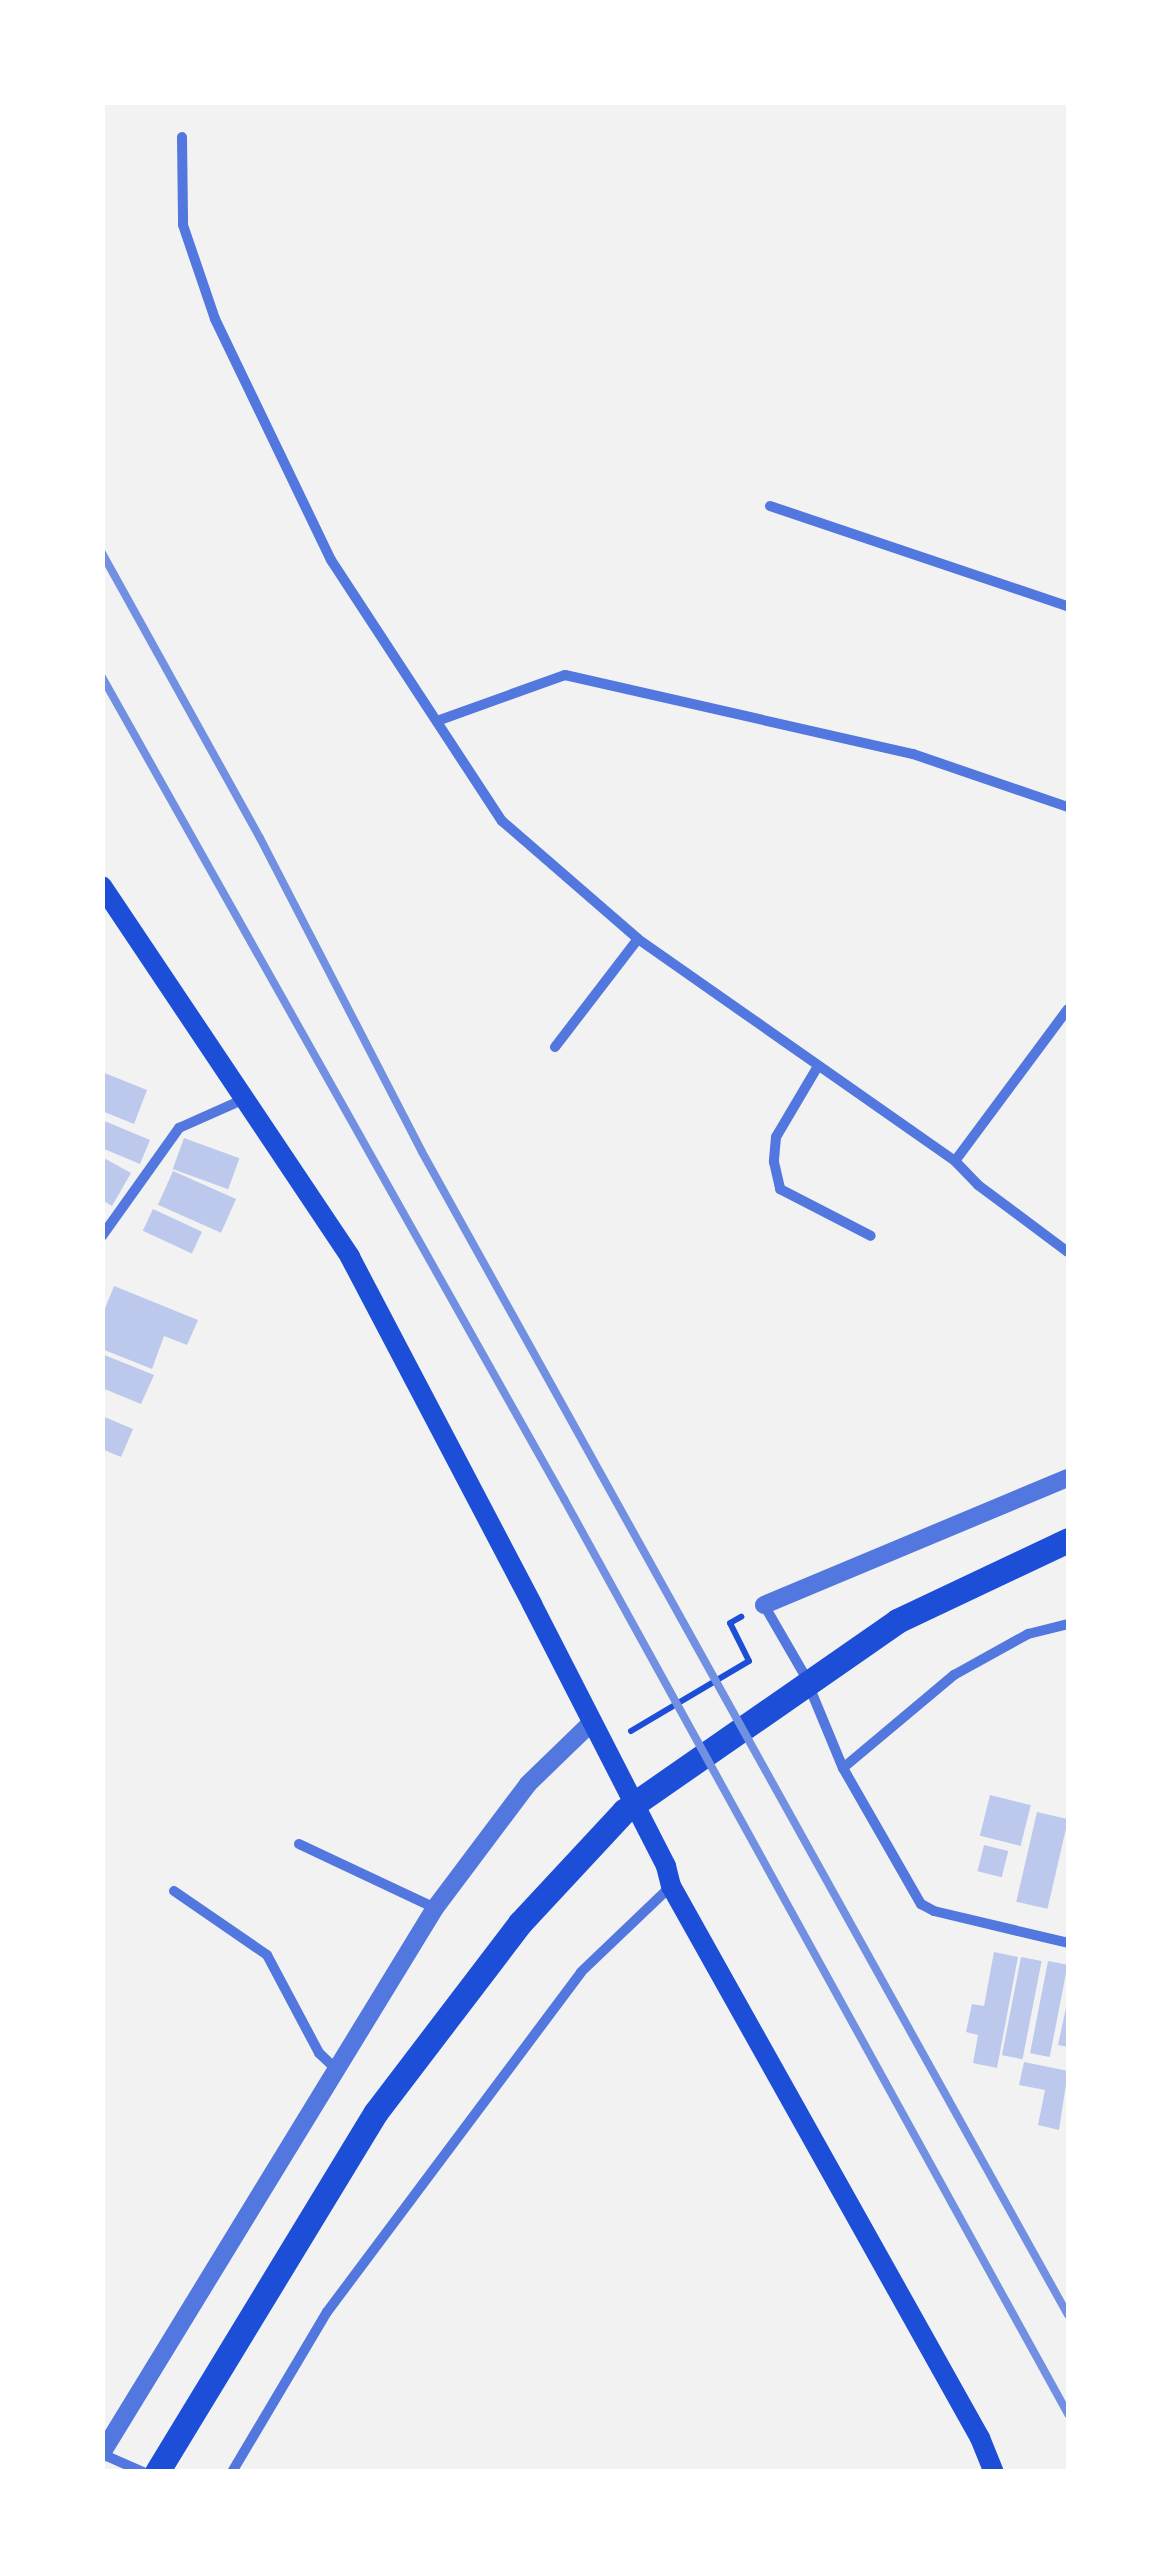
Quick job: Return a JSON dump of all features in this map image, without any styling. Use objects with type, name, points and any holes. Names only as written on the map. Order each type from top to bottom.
[{"type":"main road","points":[[102,886],[350,1258],[668,1876],[980,2438],[994,2472]]},
{"type":"main road","points":[[157,2472],[376,2112],[520,1923],[624,1812],[897,1622],[1068,1540]]},
{"type":"street","points":[[182,137],[184,225],[215,320],[331,560],[502,821],[638,939],[955,1161],[978,1185],[1068,1252]]},
{"type":"street","points":[[770,506],[1068,606]]},
{"type":"street","points":[[437,721],[566,675],[913,754],[1068,808]]},
{"type":"street","points":[[555,1047],[638,939]]},
{"type":"street","points":[[955,1161],[1068,1009]]},
{"type":"street","points":[[818,1066],[776,1138],[774,1162],[780,1189],[870,1236]]},
{"type":"street","points":[[102,1236],[180,1128],[245,1099]]},
{"type":"street","points":[[1068,1478],[764,1605],[804,1674],[843,1768],[921,1904],[934,1911],[1068,1943]]},
{"type":"street","points":[[843,1768],[954,1675],[1028,1634],[1068,1624]]},
{"type":"street","points":[[143,2472],[102,2453],[334,2067],[435,1908],[528,1784],[591,1723]]},
{"type":"street","points":[[299,1844],[435,1908]]},
{"type":"street","points":[[232,2472],[327,2312],[581,1972],[668,1876]]},
{"type":"street","points":[[174,1891],[267,1955],[318,2053],[334,2067]]},
{"type":"path","points":[[632,1732],[749,1661],[730,1622]]},
{"type":"building","points":[[102,1072],[147,1090],[134,1124],[102,1111]]},
{"type":"building","points":[[102,1120],[150,1140],[140,1164],[102,1148]]},
{"type":"building","points":[[184,1138],[239,1158],[228,1189],[173,1169]]},
{"type":"building","points":[[102,1157],[131,1173],[112,1206],[102,1200]]},
{"type":"building","points":[[173,1171],[236,1199],[221,1233],[158,1205]]},
{"type":"building","points":[[153,1209],[202,1232],[192,1254],[143,1231]]},
{"type":"building","points":[[114,1286],[198,1320],[187,1345],[164,1336],[152,1369],[102,1349],[102,1316]]},
{"type":"building","points":[[102,1354],[154,1375],[141,1404],[102,1388]]},
{"type":"building","points":[[102,1416],[133,1429],[121,1457],[102,1449]]},
{"type":"building","points":[[990,1795],[1031,1805],[1021,1846],[980,1836]]},
{"type":"building","points":[[1037,1812],[1068,1819],[1047,1909],[1016,1902]]},
{"type":"building","points":[[984,1845],[1008,1851],[1002,1877],[977,1871]]},
{"type":"building","points":[[994,1952],[1018,1957],[997,2068],[973,2063],[978,2035],[966,2032],[972,2004],[984,2006]]},
{"type":"building","points":[[1021,1957],[1042,1961],[1023,2059],[1002,2055]]},
{"type":"building","points":[[1048,1961],[1068,1965],[1050,2057],[1030,2053]]},
{"type":"building","points":[[1068,2003],[1068,2047],[1058,2045]]},
{"type":"building","points":[[1024,2062],[1068,2071],[1059,2130],[1038,2125],[1045,2090],[1019,2085]]},
{"type":"railway","points":[[102,553],[260,838],[422,1152],[1068,2315]]},
{"type":"railway","points":[[102,677],[564,1499],[1068,2414]]}]
